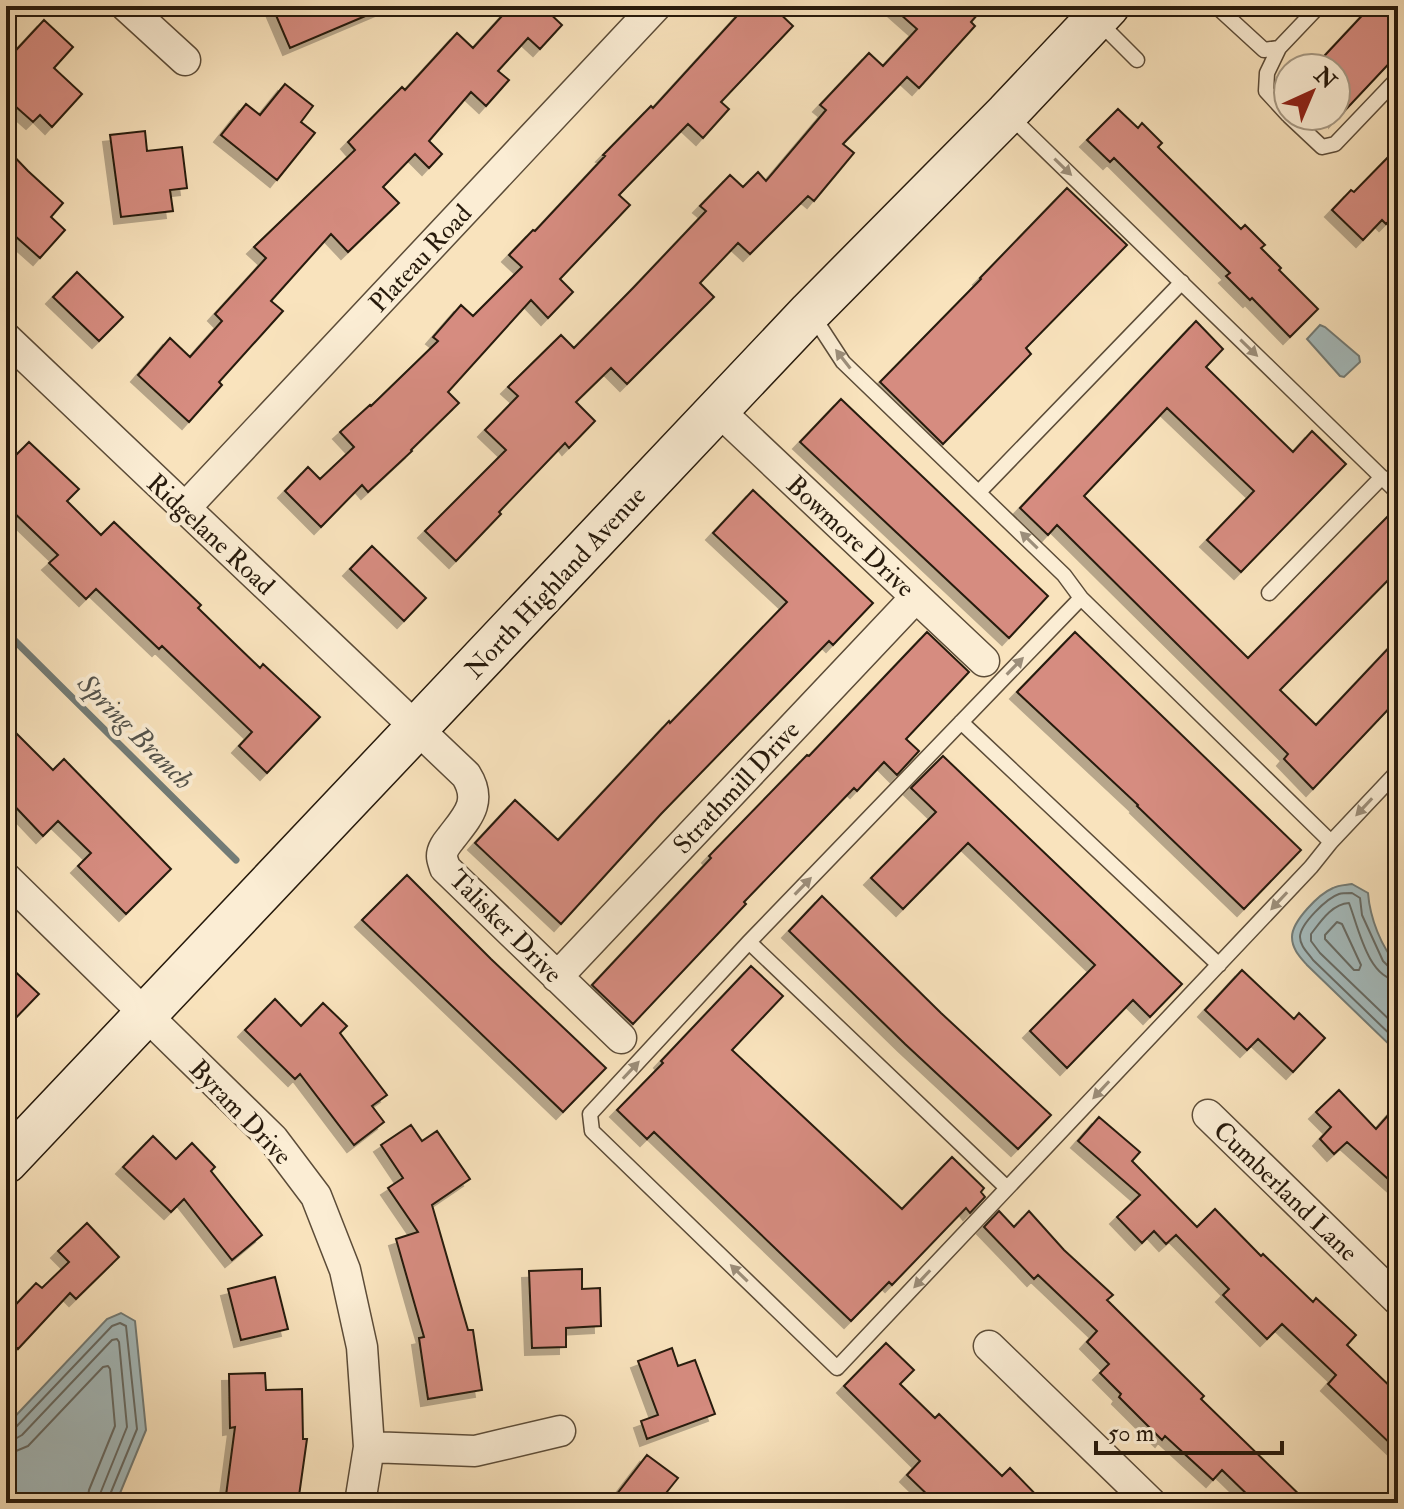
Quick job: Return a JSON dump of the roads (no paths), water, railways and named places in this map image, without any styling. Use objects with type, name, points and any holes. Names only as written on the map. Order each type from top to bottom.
[{"type":"street","points":[[126,6],[185,60]]},
{"type":"street","name":"Plateau Road","points":[[184,509],[656,6]]},
{"type":"street","name":"North Highland Avenue","points":[[6,1162],[810,312],[1102,13]]},
{"type":"street","name":"Ridgelane Road","points":[[6,338],[417,727]]},
{"type":"street","name":"Bowmore Drive","points":[[718,410],[984,661]]},
{"type":"street","name":"Strathmill Drive","points":[[557,977],[916,597]]},
{"type":"street","name":"Talisker Drive","points":[[417,727],[472,783],[473,806],[445,845],[442,856],[445,868],[621,1038]]},
{"type":"street","name":"Byram Drive","points":[[6,878],[273,1139],[316,1196],[345,1270],[362,1347],[369,1447],[360,1503]]},
{"type":"street","name":"Cumberland Lane","points":[[1208,1115],[1398,1300]]},
{"type":"street","points":[[989,1346],[1151,1503]]},
{"type":"street","points":[[369,1447],[475,1451],[560,1431]]},
{"type":"lane","points":[[1277,52],[1319,6]]},
{"type":"lane","points":[[1224,8],[1264,50],[1279,48]]},
{"type":"lane","points":[[1102,13],[1137,60]]},
{"type":"lane","points":[[1272,63],[1267,73],[1266,91],[1272,98]]},
{"type":"lane","points":[[1352,126],[1398,78]]},
{"type":"lane","points":[[1007,113],[1398,493]]},
{"type":"lane","points":[[1306,132],[1322,147],[1335,144],[1346,132]]},
{"type":"lane","points":[[979,492],[1182,282]]},
{"type":"lane","points":[[810,312],[843,362],[1064,575],[1081,598],[1331,842]]},
{"type":"lane","points":[[1269,593],[1382,477]]},
{"type":"lane","points":[[1081,598],[749,942],[590,1114],[592,1131],[837,1368],[1219,965],[1398,771]]},
{"type":"lane","points":[[961,722],[1219,965]]},
{"type":"lane","points":[[749,942],[1007,1188]]},
{"type":"water","points":[[1320,325],[1359,356],[1360,362],[1344,377],[1307,339]]},
{"type":"water","points":[[1352,884],[1368,893],[1377,932],[1398,966],[1398,1053],[1307,965],[1293,945],[1296,923],[1307,909],[1327,891]]},
{"type":"water","points":[[121,1313],[135,1321],[146,1430],[116,1503],[6,1503],[6,1426],[107,1319]]},
{"type":"waterway","name":"Spring Branch","points":[[6,632],[236,860]]}]
